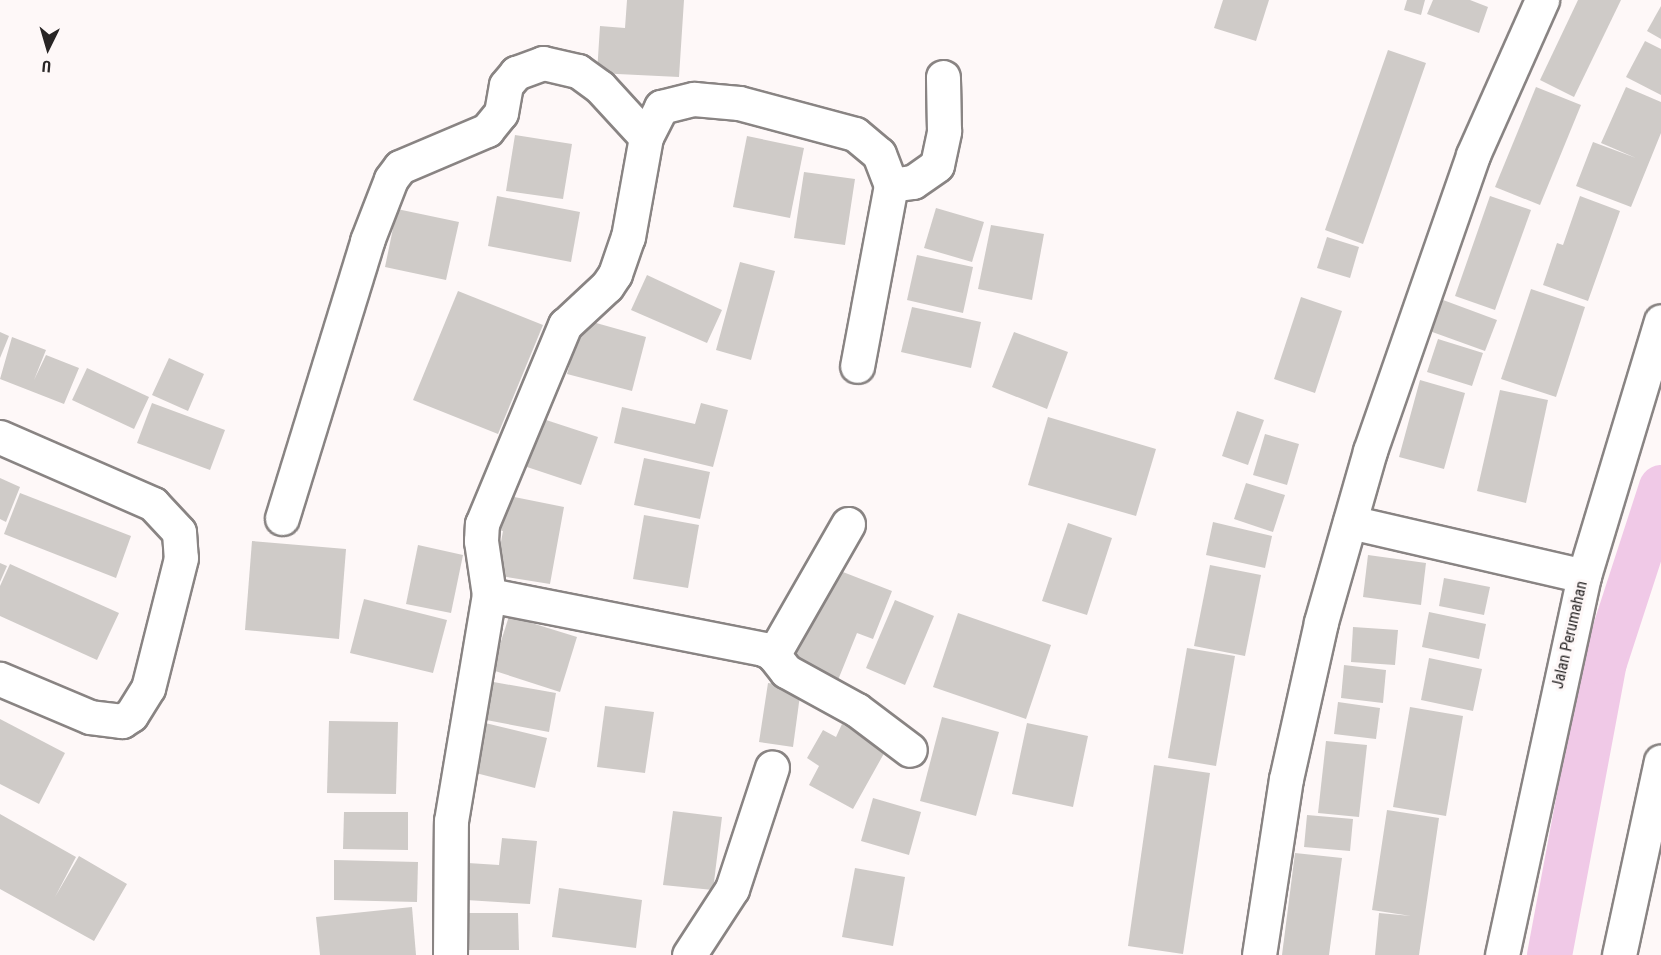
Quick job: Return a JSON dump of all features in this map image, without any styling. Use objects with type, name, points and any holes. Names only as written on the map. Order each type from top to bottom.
[{"type":"street","points":[[1259,955],[1286,779],[1321,622],[1350,522],[1436,251],[1473,155],[1542,0]]},
{"type":"street","points":[[282,518],[367,241],[391,179],[400,166],[487,130],[501,113],[506,85],[516,72],[543,63],[578,72],[600,87],[646,137]]},
{"type":"street","points":[[891,185],[913,182],[937,165],[944,131],[943,77]]},
{"type":"street","points":[[450,955],[450,821],[489,595],[481,541],[486,509],[515,451],[565,325],[607,286],[618,266],[628,237],[646,137],[661,107],[673,101],[694,99],[739,104],[855,134],[879,154],[891,185],[857,366]]},
{"type":"street","name":"Jalan Perumahan","points":[[1502,955],[1584,576],[1661,321]]},
{"type":"street","points":[[0,437],[153,504],[179,532],[181,558],[148,688],[131,715],[122,721],[90,717],[0,679]]},
{"type":"street","points":[[1350,522],[1584,576]]},
{"type":"street","points":[[773,655],[848,524]]},
{"type":"street","points":[[489,595],[763,649],[773,655],[786,671],[857,710],[910,750]]},
{"type":"street","points":[[1619,955],[1661,761]]},
{"type":"street","points":[[688,955],[732,889],[772,767]]},
{"type":"building","points":[[627,0],[684,0],[679,77],[597,73],[600,26],[625,28]]},
{"type":"building","points":[[1223,0],[1269,0],[1256,41],[1214,28]]},
{"type":"building","points":[[1407,0],[1425,0],[1421,15],[1404,10]]},
{"type":"building","points":[[1433,0],[1470,0],[1488,7],[1479,33],[1427,14]]},
{"type":"building","points":[[1578,0],[1621,0],[1574,97],[1540,80]]},
{"type":"building","points":[[1661,6],[1661,39],[1647,31]]},
{"type":"building","points":[[1645,41],[1661,49],[1661,95],[1626,77]]},
{"type":"building","points":[[1388,50],[1426,63],[1363,244],[1325,230]]},
{"type":"building","points":[[1536,87],[1581,105],[1540,205],[1495,187]]},
{"type":"building","points":[[1626,87],[1661,102],[1661,133],[1631,207],[1576,186],[1593,142],[1636,158],[1601,143]]},
{"type":"building","points":[[515,135],[572,144],[563,199],[506,191]]},
{"type":"building","points":[[747,136],[804,148],[790,218],[733,207]]},
{"type":"building","points":[[804,172],[855,179],[845,245],[794,238]]},
{"type":"building","points":[[497,196],[580,212],[571,262],[488,246]]},
{"type":"building","points":[[1490,196],[1531,210],[1495,310],[1455,296]]},
{"type":"building","points":[[1580,196],[1620,211],[1588,301],[1543,285],[1557,243],[1563,245]]},
{"type":"building","points":[[936,208],[984,222],[972,262],[924,248]]},
{"type":"building","points":[[397,209],[459,222],[446,280],[385,267]]},
{"type":"building","points":[[991,225],[1044,234],[1032,300],[978,289]]},
{"type":"building","points":[[1327,237],[1359,247],[1350,278],[1317,268]]},
{"type":"building","points":[[917,255],[973,267],[963,313],[907,300]]},
{"type":"building","points":[[740,262],[775,271],[751,360],[716,350]]},
{"type":"building","points":[[647,275],[722,310],[707,343],[631,310]]},
{"type":"building","points":[[1531,289],[1585,307],[1556,397],[1501,379]]},
{"type":"building","points":[[458,291],[543,325],[498,434],[413,400]]},
{"type":"building","points":[[1301,297],[1342,311],[1315,393],[1274,379]]},
{"type":"building","points":[[1435,297],[1497,320],[1485,351],[1424,329]]},
{"type":"building","points":[[912,307],[981,322],[971,368],[901,352]]},
{"type":"building","points":[[582,319],[646,337],[632,391],[567,374]]},
{"type":"building","points":[[0,332],[9,336],[0,358]]},
{"type":"building","points":[[1014,332],[1068,352],[1047,409],[992,387]]},
{"type":"building","points":[[12,337],[46,350],[34,380],[46,355],[79,368],[64,404],[0,379]]},
{"type":"building","points":[[1438,339],[1483,353],[1472,386],[1427,372]]},
{"type":"building","points":[[169,358],[204,374],[188,411],[152,395]]},
{"type":"building","points":[[87,368],[149,397],[134,429],[72,400]]},
{"type":"building","points":[[1420,380],[1465,393],[1444,469],[1399,457]]},
{"type":"building","points":[[1500,390],[1548,400],[1526,503],[1477,491]]},
{"type":"building","points":[[152,403],[225,430],[210,470],[137,443]]},
{"type":"building","points":[[701,403],[728,410],[713,467],[614,443],[622,407],[695,424]]},
{"type":"building","points":[[1237,411],[1264,420],[1248,465],[1222,456]]},
{"type":"building","points":[[1048,417],[1156,449],[1136,516],[1028,485]]},
{"type":"building","points":[[540,418],[598,437],[581,485],[524,466]]},
{"type":"building","points":[[1265,434],[1299,444],[1287,485],[1253,475]]},
{"type":"building","points":[[644,458],[710,472],[700,519],[634,505]]},
{"type":"building","points":[[0,478],[20,487],[6,522],[0,519]]},
{"type":"building","points":[[1246,483],[1285,495],[1273,532],[1234,519]]},
{"type":"building","points":[[20,493],[131,536],[116,578],[4,534]]},
{"type":"building","points":[[494,493],[564,507],[550,584],[495,575],[503,531],[487,528]]},
{"type":"building","points":[[644,515],[699,525],[688,588],[633,579]]},
{"type":"building","points":[[1213,522],[1272,536],[1265,568],[1206,555]]},
{"type":"building","points":[[1068,523],[1112,538],[1087,615],[1042,601]]},
{"type":"building","points":[[252,541],[346,549],[339,639],[245,630]]},
{"type":"building","points":[[418,545],[463,555],[451,613],[406,604]]},
{"type":"building","points":[[1368,555],[1426,563],[1421,605],[1363,597]]},
{"type":"building","points":[[0,563],[7,566],[0,582]]},
{"type":"building","points":[[10,564],[119,613],[97,660],[0,616],[0,586]]},
{"type":"building","points":[[1210,565],[1261,575],[1245,656],[1194,646]]},
{"type":"building","points":[[830,567],[892,591],[873,639],[857,633],[838,680],[791,661]]},
{"type":"building","points":[[1444,578],[1490,587],[1484,615],[1439,606]]},
{"type":"building","points":[[364,599],[447,620],[433,673],[350,653]]},
{"type":"building","points":[[895,600],[934,616],[905,685],[866,668]]},
{"type":"building","points":[[1429,612],[1486,624],[1479,659],[1422,647]]},
{"type":"building","points":[[958,613],[1051,645],[1026,719],[933,687]]},
{"type":"building","points":[[509,616],[577,637],[560,692],[492,670]]},
{"type":"building","points":[[1353,627],[1398,630],[1395,665],[1351,662]]},
{"type":"building","points":[[1187,648],[1235,656],[1216,766],[1168,758]]},
{"type":"building","points":[[1429,658],[1482,669],[1473,711],[1421,700]]},
{"type":"building","points":[[1344,665],[1386,670],[1383,703],[1341,698]]},
{"type":"building","points":[[488,681],[556,693],[549,732],[481,719]]},
{"type":"building","points":[[768,683],[801,688],[793,747],[759,742]]},
{"type":"building","points":[[1338,702],[1380,708],[1376,739],[1334,734]]},
{"type":"building","points":[[605,706],[654,712],[645,773],[597,767]]},
{"type":"building","points":[[1410,707],[1463,716],[1446,816],[1393,807]]},
{"type":"building","points":[[942,717],[999,732],[976,816],[920,801]]},
{"type":"building","points":[[0,719],[65,753],[39,804],[0,784]]},
{"type":"building","points":[[329,721],[398,722],[396,794],[327,793]]},
{"type":"building","points":[[481,722],[547,738],[535,788],[468,771]]},
{"type":"building","points":[[1027,723],[1088,736],[1073,807],[1012,794]]},
{"type":"building","points":[[842,724],[887,748],[853,809],[809,785],[819,766],[807,758],[823,730],[836,737]]},
{"type":"building","points":[[1326,741],[1367,745],[1359,817],[1318,813]]},
{"type":"building","points":[[1154,765],[1210,773],[1183,954],[1128,946]]},
{"type":"building","points":[[873,798],[921,812],[909,855],[861,841]]},
{"type":"building","points":[[1387,810],[1439,818],[1419,955],[1375,955],[1379,913],[1411,916],[1372,910]]},
{"type":"building","points":[[673,811],[722,817],[713,890],[663,885]]},
{"type":"building","points":[[344,812],[408,812],[408,850],[343,849]]},
{"type":"building","points":[[0,814],[76,857],[55,897],[79,856],[127,884],[94,941],[0,889]]},
{"type":"building","points":[[1307,815],[1353,819],[1350,851],[1304,847]]},
{"type":"building","points":[[502,838],[537,841],[530,904],[466,900],[468,863],[499,865]]},
{"type":"building","points":[[1295,853],[1342,858],[1329,955],[1282,955]]},
{"type":"building","points":[[334,860],[418,862],[417,902],[334,900]]},
{"type":"building","points":[[855,868],[905,877],[893,946],[842,937]]},
{"type":"building","points":[[559,888],[642,900],[636,948],[552,937]]},
{"type":"building","points":[[412,907],[416,955],[320,955],[316,917]]},
{"type":"building","points":[[462,913],[518,913],[519,950],[462,950]]},
{"type":"waterway","points":[[1549,955],[1604,662],[1661,487]]}]
